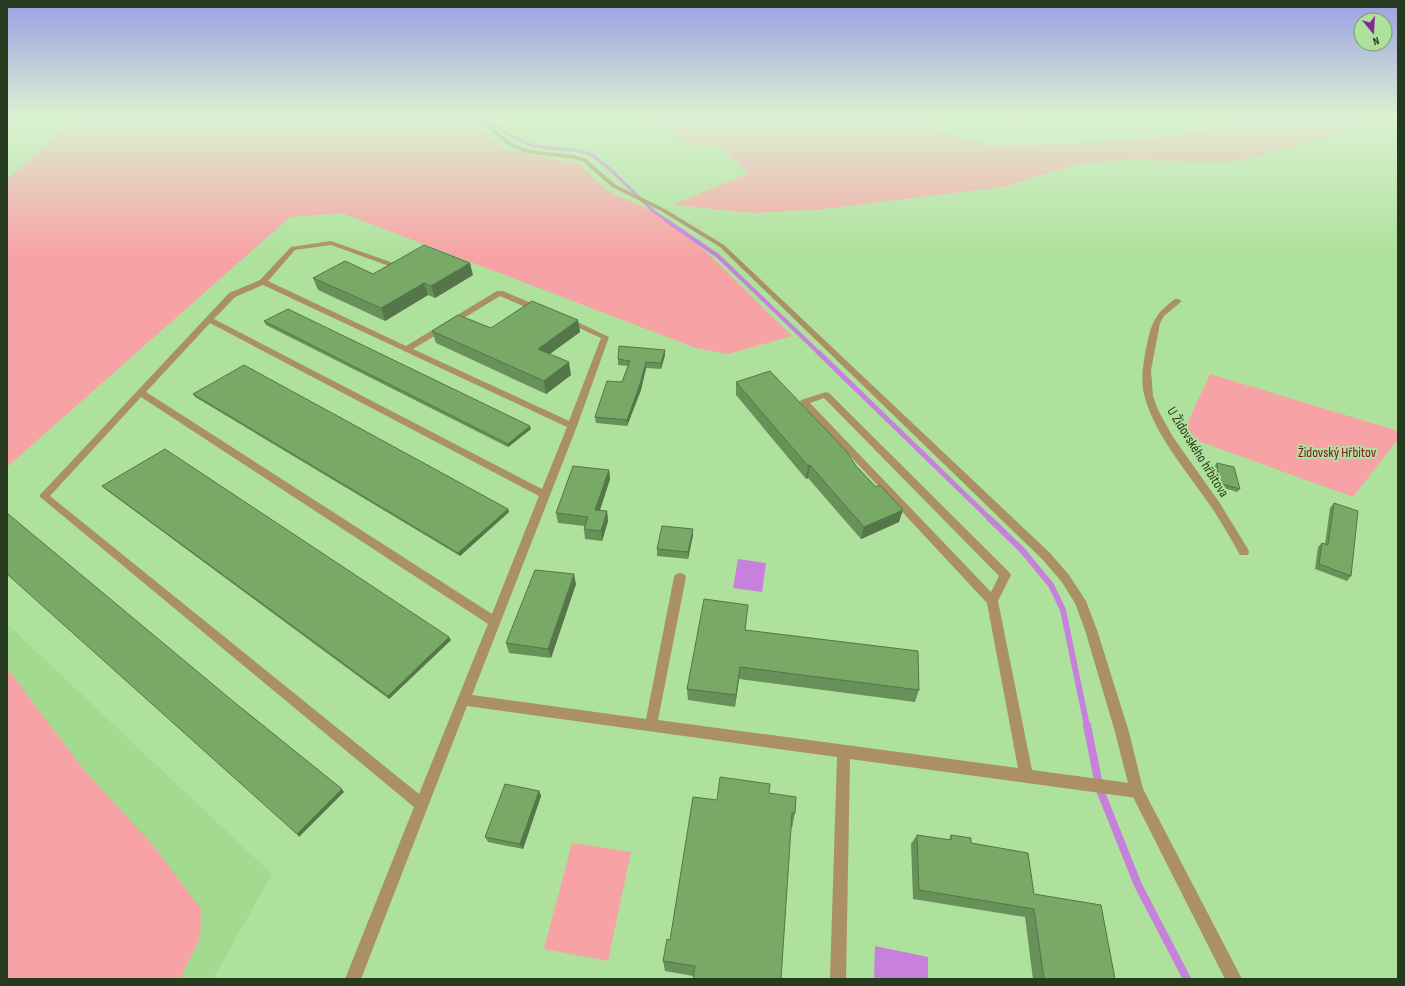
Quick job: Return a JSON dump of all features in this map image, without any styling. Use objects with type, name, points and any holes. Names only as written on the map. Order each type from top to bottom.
[{"type":"street","points":[[586,162],[614,186],[663,210],[722,246],[1046,556],[1065,578],[1080,601],[1091,630],[1122,732],[1137,791],[1234,979]]},
{"type":"street","points":[[395,265],[331,243],[293,248],[263,282],[232,295],[44,496],[422,805]]},
{"type":"street","points":[[263,282],[572,426]]},
{"type":"street","points":[[353,979],[545,495],[605,337],[500,293],[406,349]]},
{"type":"street","name":"U Židovského hřbitova","points":[[1178,301],[1159,314],[1156,323],[1147,361],[1146,380],[1149,396],[1155,412],[1183,459],[1217,508],[1244,552]]},
{"type":"street","points":[[210,320],[545,495]]},
{"type":"street","points":[[141,392],[495,622]]},
{"type":"street","points":[[992,601],[1005,576],[826,395],[804,402],[992,601],[1026,776]]},
{"type":"street","points":[[651,725],[680,577]]},
{"type":"street","points":[[464,700],[844,750],[1137,791]]},
{"type":"street","points":[[838,979],[844,750]]},
{"type":"shaded area","points":[[738,559],[766,563],[762,592],[733,588]]},
{"type":"shaded area","points":[[7,624],[272,874],[213,979],[7,979]]},
{"type":"shaded area","points":[[875,946],[928,957],[928,979],[874,979]]},
{"type":"green space","points":[[26,162],[568,162],[578,164],[609,192],[657,213],[704,250],[792,336],[728,354],[696,348],[342,213],[290,217],[7,467],[7,179]]},
{"type":"green space","points":[[736,162],[1100,162],[1078,164],[1003,187],[823,209],[754,213],[673,205],[748,173]]},
{"type":"green space","name":"Židovský Hřbitov","points":[[1210,374],[1398,431],[1398,439],[1353,497],[1182,435]]},
{"type":"green space","points":[[7,668],[84,770],[152,844],[201,909],[200,938],[180,979],[7,979]]},
{"type":"green space","points":[[572,843],[631,852],[608,961],[544,949]]},
{"type":"building","points":[[424,245],[470,263],[431,286],[424,283],[381,308],[313,278],[345,261],[373,274]]},
{"type":"building","points":[[532,301],[578,320],[538,349],[569,362],[544,381],[432,331],[458,315],[491,328]]},
{"type":"building","points":[[288,309],[530,426],[508,444],[264,321]]},
{"type":"building","points":[[619,346],[665,350],[661,363],[646,362],[627,420],[595,417],[607,381],[622,382],[630,361],[618,359]]},
{"type":"building","points":[[244,365],[508,509],[458,553],[193,394]]},
{"type":"building","points":[[770,371],[847,452],[856,466],[876,487],[880,485],[903,510],[864,527],[810,465],[808,466],[736,382]]},
{"type":"building","points":[[165,449],[449,637],[388,696],[102,486]]},
{"type":"building","points":[[1217,463],[1234,467],[1240,489],[1219,483]]},
{"type":"building","points":[[573,466],[609,470],[595,510],[607,511],[601,531],[584,529],[588,517],[556,513]]},
{"type":"building","points":[[1334,503],[1358,511],[1351,576],[1319,564],[1322,543],[1328,545]]},
{"type":"building","points":[[7,513],[234,702],[342,789],[297,834],[7,574]]},
{"type":"building","points":[[662,526],[693,529],[688,552],[657,549]]},
{"type":"building","points":[[535,570],[574,574],[548,649],[506,643]]},
{"type":"building","points":[[704,599],[748,605],[745,630],[918,651],[919,690],[740,667],[736,695],[687,689]]},
{"type":"building","points":[[720,777],[770,784],[769,793],[796,797],[795,813],[792,813],[781,979],[693,979],[695,966],[663,961],[667,939],[670,940],[693,797],[717,800]]},
{"type":"building","points":[[505,784],[539,791],[520,844],[485,837]]},
{"type":"building","points":[[917,835],[951,840],[951,835],[971,838],[971,843],[1028,853],[1034,894],[1101,905],[1115,979],[1044,979],[1034,909],[919,890]]},
{"type":"waterway","points":[[601,162],[652,210],[669,222]]},
{"type":"waterway","points":[[667,221],[718,256],[819,353]]},
{"type":"waterway","points":[[818,352],[990,519]]},
{"type":"waterway","points":[[989,518],[1022,550],[1051,585],[1063,610],[1087,726]]},
{"type":"waterway","points":[[1087,725],[1100,790],[1138,885],[1187,979]]}]
